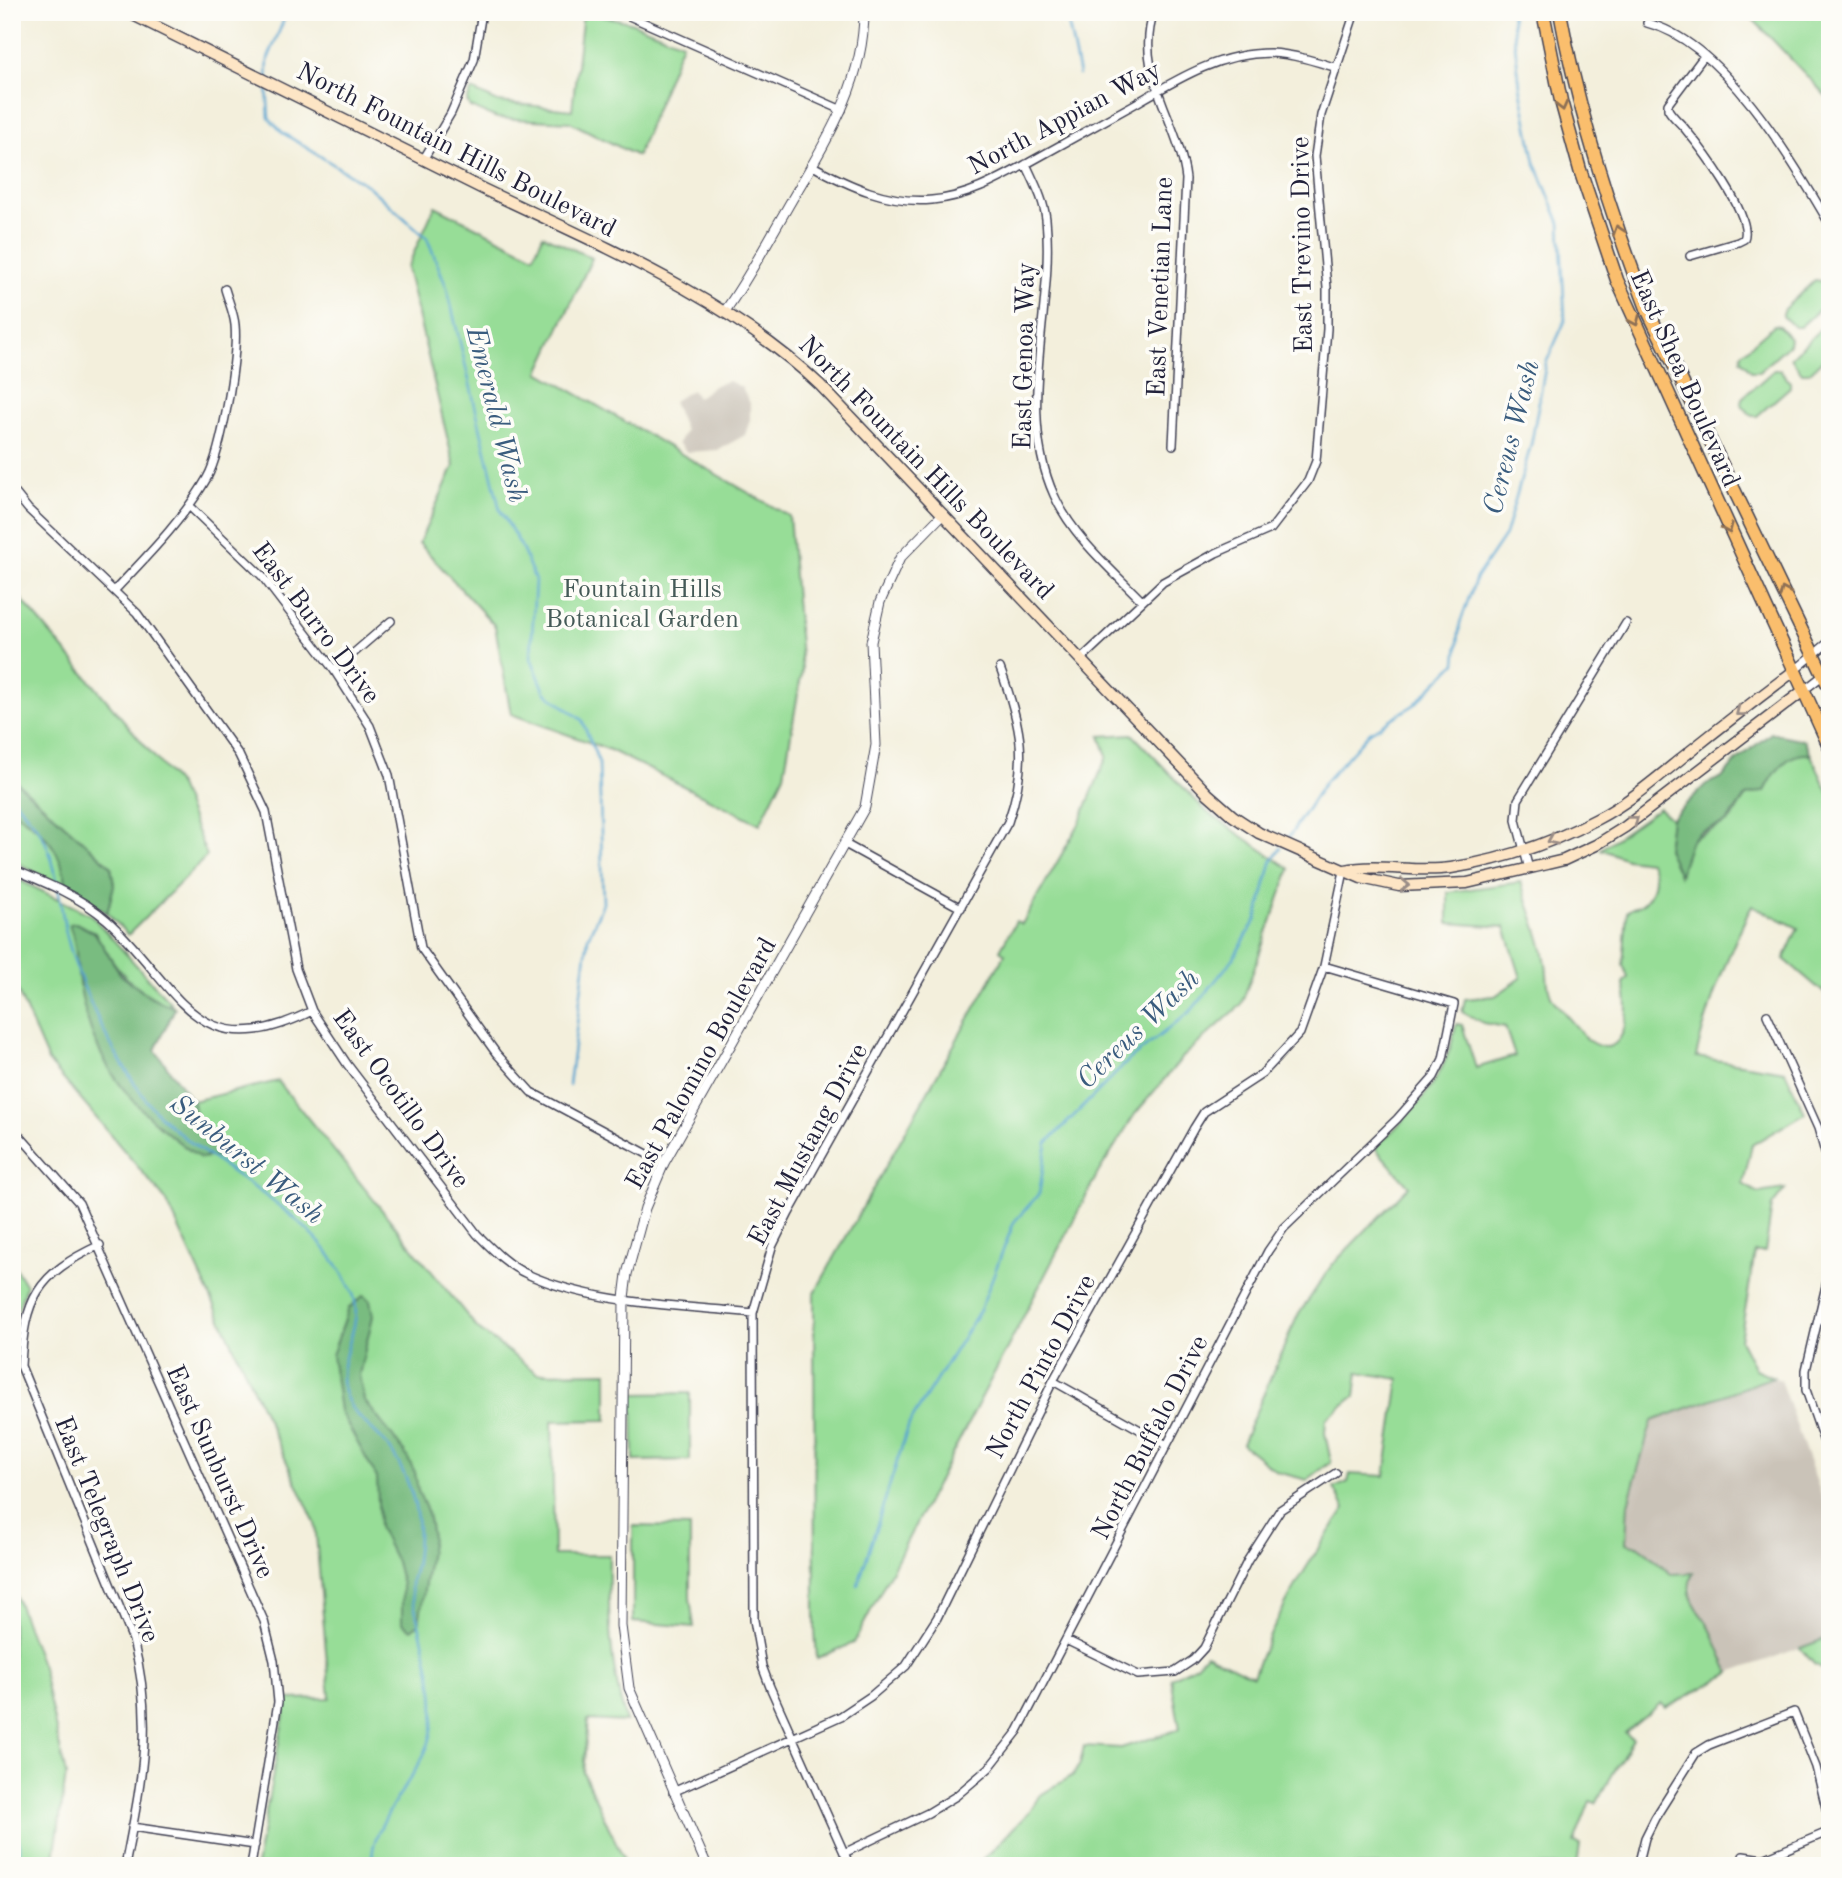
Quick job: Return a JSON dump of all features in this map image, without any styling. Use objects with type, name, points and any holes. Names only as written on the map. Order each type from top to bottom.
[{"type":"main road","name":"North Fountain Hills Boulevard","points":[[127,12],[725,311],[793,360],[1081,659],[1170,757],[1233,816],[1269,838],[1361,878],[1399,886],[1467,883],[1564,860],[1625,827],[1803,691]]},
{"type":"main road","name":"East Shea Boulevard","points":[[1543,12],[1580,170],[1617,281],[1830,748]]},
{"type":"main road","name":"East Shea Boulevard","points":[[1560,12],[1580,111],[1617,229],[1644,299],[1813,654],[1826,672],[1830,689]]},
{"type":"main road","points":[[1548,39],[1564,36]]},
{"type":"main road","points":[[1345,871],[1368,865],[1402,871],[1451,868],[1522,851],[1599,818],[1794,671]]},
{"type":"street","points":[[424,160],[451,113],[474,60],[482,12]]},
{"type":"street","points":[[620,12],[842,110]]},
{"type":"street","points":[[725,311],[842,110],[856,69],[864,12]]},
{"type":"street","name":"East Venetian Lane","points":[[1154,12],[1147,49],[1148,62],[1179,140],[1186,179],[1173,445]]},
{"type":"street","name":"East Trevino Drive","points":[[1081,659],[1163,582],[1216,553],[1271,529],[1308,481],[1315,461],[1328,329],[1315,156],[1321,115],[1355,12]]},
{"type":"street","points":[[1647,23],[1666,27],[1704,55],[1748,102],[1782,145],[1830,225]]},
{"type":"street","name":"North Appian Way","points":[[811,165],[863,191],[918,200],[944,198],[979,189],[1198,69],[1244,55],[1288,54],[1337,68]]},
{"type":"street","points":[[1690,256],[1738,242],[1744,239],[1746,231],[1743,217],[1711,162],[1668,109],[1671,100],[1704,55]]},
{"type":"street","name":"East Genoa Way","points":[[1026,164],[1046,218],[1038,428],[1043,464],[1055,497],[1069,521],[1142,601]]},
{"type":"street","points":[[115,590],[189,506],[209,475],[230,391],[235,323],[225,289]]},
{"type":"street","name":"East Ocotillo Drive","points":[[12,489],[28,509],[137,613],[191,685],[248,770],[266,812],[296,969],[313,1011],[389,1118],[477,1234],[500,1257],[525,1273],[561,1287],[624,1298],[753,1313]]},
{"type":"street","name":"East Burro Drive","points":[[189,506],[262,576],[334,670],[370,726],[389,775],[421,948],[436,972],[496,1053],[531,1092],[664,1163]]},
{"type":"street","name":"East Palomino Boulevard","points":[[707,1866],[638,1714],[624,1668],[621,1626],[624,1298],[645,1209],[664,1163],[865,807],[876,745],[871,642],[880,602],[900,558],[943,514]]},
{"type":"street","points":[[334,670],[391,621]]},
{"type":"street","points":[[1529,869],[1522,851],[1516,820],[1518,800],[1626,623]]},
{"type":"street","points":[[1794,671],[1830,641]]},
{"type":"street","name":"East Mustang Drive","points":[[850,1866],[762,1666],[754,1620],[753,1313],[772,1247],[789,1213],[1008,822],[1021,775],[1020,724],[1000,668]]},
{"type":"street","points":[[1803,691],[1826,672]]},
{"type":"street","points":[[845,844],[961,908]]},
{"type":"street","points":[[12,869],[93,908],[122,935],[170,993],[190,1011],[212,1023],[229,1030],[275,1028],[313,1011]]},
{"type":"street","name":"North Pinto Drive","points":[[673,1792],[841,1716],[871,1696],[906,1666],[937,1618],[1053,1381],[1194,1128],[1204,1112],[1262,1074],[1300,1033],[1324,966],[1345,871]]},
{"type":"street","name":"North Buffalo Drive","points":[[844,1853],[929,1813],[975,1782],[1018,1731],[1068,1641],[1268,1251],[1284,1228],[1397,1119],[1434,1077],[1443,1059],[1454,1004],[1324,966]]},
{"type":"street","points":[[1767,1015],[1818,1128],[1830,1170]]},
{"type":"street","name":"East Sunburst Drive","points":[[12,1127],[79,1203],[100,1245],[264,1621],[274,1661],[278,1702],[251,1866]]},
{"type":"street","name":"East Telegraph Drive","points":[[100,1245],[53,1270],[33,1298],[23,1328],[21,1367],[133,1640],[142,1674],[147,1718],[145,1758],[125,1866]]},
{"type":"street","points":[[1830,1269],[1806,1370],[1806,1390],[1830,1459]]},
{"type":"street","points":[[1053,1381],[1167,1445]]},
{"type":"street","points":[[1068,1641],[1138,1675],[1175,1672],[1193,1660],[1204,1648],[1248,1560],[1280,1510],[1336,1473]]},
{"type":"street","points":[[1638,1866],[1645,1838],[1655,1818],[1696,1753],[1709,1745],[1794,1712],[1816,1767],[1830,1824]]},
{"type":"street","points":[[132,1827],[255,1845]]},
{"type":"street","points":[[1743,1856],[1763,1859],[1830,1831]]},
{"type":"shaded area","points":[[729,381],[741,387],[750,403],[750,420],[745,435],[718,450],[687,452],[678,443],[685,431],[673,401],[692,390],[697,398],[715,385]]},
{"type":"shaded area","points":[[1773,1377],[1780,1380],[1830,1519],[1830,1637],[1730,1673],[1706,1621],[1693,1606],[1691,1579],[1671,1574],[1647,1552],[1626,1543],[1628,1504],[1652,1421]]},
{"type":"green space","points":[[583,12],[630,22],[682,43],[637,156],[570,122],[497,118],[470,107],[467,101],[472,90],[498,102],[572,110]]},
{"type":"green space","points":[[1746,12],[1830,12],[1830,103],[1827,97]]},
{"type":"green space","name":"Fountain Hills Botanical Garden","points":[[435,206],[534,256],[543,235],[592,258],[539,372],[789,516],[802,670],[784,775],[760,824],[610,750],[511,714],[495,626],[419,543],[454,466],[407,268]]},
{"type":"green space","points":[[1815,280],[1821,281],[1830,291],[1830,300],[1800,327],[1794,327],[1783,316],[1783,310]]},
{"type":"green space","points":[[1774,325],[1779,326],[1790,338],[1789,344],[1759,372],[1752,372],[1741,360],[1742,353]]},
{"type":"green space","points":[[1823,326],[1830,328],[1830,353],[1809,373],[1802,373],[1791,358]]},
{"type":"green space","points":[[1774,370],[1780,370],[1790,382],[1790,387],[1757,416],[1752,416],[1741,404],[1742,398]]},
{"type":"green space","points":[[12,588],[179,786],[207,856],[128,935],[107,913],[114,885],[111,866],[12,778]]},
{"type":"green space","points":[[1771,733],[1804,740],[1811,755],[1803,754],[1789,759],[1772,777],[1765,791],[1746,796],[1726,823],[1700,832],[1691,840],[1679,875],[1667,849],[1671,819],[1706,784],[1723,777],[1737,760]]},
{"type":"green space","points":[[1132,734],[1207,812],[1290,869],[1241,1005],[1183,1057],[1135,1114],[1098,1173],[854,1643],[817,1658],[814,1294],[1005,954],[1000,950],[1016,921],[1022,924],[1079,824],[1107,756],[1100,736]]},
{"type":"green space","points":[[1801,752],[1811,755],[1830,796],[1830,998],[1784,959],[1798,928],[1752,905],[1706,1017],[1696,1057],[1785,1071],[1805,1113],[1752,1145],[1743,1184],[1758,1193],[1785,1189],[1772,1206],[1765,1252],[1755,1252],[1740,1340],[1755,1369],[1773,1377],[1652,1421],[1628,1504],[1626,1543],[1641,1547],[1671,1574],[1693,1573],[1690,1581],[1692,1600],[1710,1629],[1730,1673],[1666,1708],[1661,1703],[1625,1733],[1633,1739],[1596,1803],[1590,1801],[1574,1843],[1580,1845],[1577,1866],[977,1866],[1030,1811],[1039,1796],[1073,1775],[1080,1764],[1084,1746],[1121,1748],[1180,1729],[1171,1678],[1196,1665],[1206,1654],[1253,1676],[1293,1590],[1345,1509],[1334,1488],[1348,1482],[1350,1474],[1385,1476],[1399,1379],[1358,1372],[1355,1396],[1326,1419],[1325,1433],[1331,1462],[1307,1480],[1277,1472],[1242,1444],[1297,1317],[1332,1265],[1409,1186],[1375,1148],[1415,1107],[1437,1077],[1452,1044],[1456,1024],[1462,1025],[1476,1068],[1515,1056],[1505,1027],[1483,1023],[1462,1012],[1465,999],[1495,996],[1521,978],[1505,927],[1448,923],[1448,892],[1521,882],[1542,943],[1551,997],[1589,1041],[1602,1047],[1612,1046],[1624,1030],[1626,1018],[1626,993],[1623,983],[1628,977],[1623,965],[1627,912],[1646,900],[1652,890],[1654,878],[1649,862],[1626,859],[1601,849],[1659,808],[1671,819],[1667,849],[1681,873],[1689,842],[1729,820],[1746,796],[1765,791],[1779,768]]},
{"type":"green space","points":[[12,778],[111,866],[114,885],[107,913],[67,889],[61,863],[50,843],[34,826],[12,811]]},
{"type":"green space","points":[[12,811],[34,826],[50,843],[61,863],[67,889],[12,860]]},
{"type":"green space","points":[[17,879],[91,915],[175,1008],[147,994],[128,979],[95,933],[78,948],[79,985],[221,1156],[200,1127],[192,1101],[278,1081],[478,1329],[537,1373],[607,1372],[607,1420],[552,1421],[554,1555],[609,1555],[611,1639],[616,1679],[626,1722],[588,1720],[583,1772],[627,1866],[256,1866],[287,1699],[330,1698],[315,1523],[166,1200],[48,1061],[12,978],[12,905]]},
{"type":"green space","points":[[76,923],[95,933],[121,975],[151,998],[175,1008],[155,1050],[192,1101],[200,1127],[221,1156],[200,1158],[177,1141],[137,1105],[107,1065],[86,1016],[76,949],[69,924]]},
{"type":"green space","points":[[12,1262],[26,1286],[12,1326]]},
{"type":"green space","points":[[364,1295],[370,1300],[373,1316],[359,1375],[364,1400],[404,1451],[415,1472],[418,1491],[428,1513],[432,1537],[419,1624],[411,1630],[402,1622],[402,1585],[396,1562],[379,1527],[377,1478],[340,1411],[332,1355],[349,1308]]},
{"type":"green space","points":[[690,1393],[690,1460],[634,1461],[633,1394]]},
{"type":"green space","points":[[633,1526],[690,1527],[690,1598],[694,1627],[633,1622]]},
{"type":"green space","points":[[12,1586],[42,1667],[66,1775],[53,1866],[12,1866]]},
{"type":"green space","points":[[1830,1637],[1830,1674],[1814,1664],[1800,1648]]},
{"type":"waterway","name":"Emerald Wash","points":[[267,79],[268,59],[287,12]]},
{"type":"waterway","points":[[1071,12],[1068,22],[1079,75]]},
{"type":"waterway","name":"Cereus Wash","points":[[1287,840],[1324,783],[1370,732],[1414,705],[1456,663],[1460,623],[1476,578],[1505,535],[1531,445],[1546,363],[1565,321],[1560,223],[1535,162],[1520,86],[1511,12]]},
{"type":"waterway","name":"Emerald Wash","points":[[267,86],[269,118],[283,133],[368,186],[427,238],[447,288],[500,510],[521,546],[535,580],[531,658],[545,692],[582,720],[599,763],[603,903],[588,938],[569,1085]]},
{"type":"waterway","name":"Sunburst Wash","points":[[12,797],[37,827],[48,848],[70,949],[82,983],[114,1051],[140,1091],[154,1110],[184,1137],[264,1194],[313,1236],[334,1260],[351,1289],[356,1316],[345,1356],[342,1383],[353,1410],[382,1439],[399,1463],[414,1503],[418,1543],[411,1590],[431,1677],[434,1708],[433,1724],[425,1753],[376,1837],[374,1866]]},
{"type":"waterway","name":"Cereus Wash","points":[[858,1585],[909,1424],[980,1310],[1014,1222],[1039,1194],[1047,1143],[1129,1060],[1191,1011],[1233,959],[1257,918],[1271,863],[1281,848]]},
{"type":"waterway","points":[[12,1819],[20,1846],[19,1866]]}]
